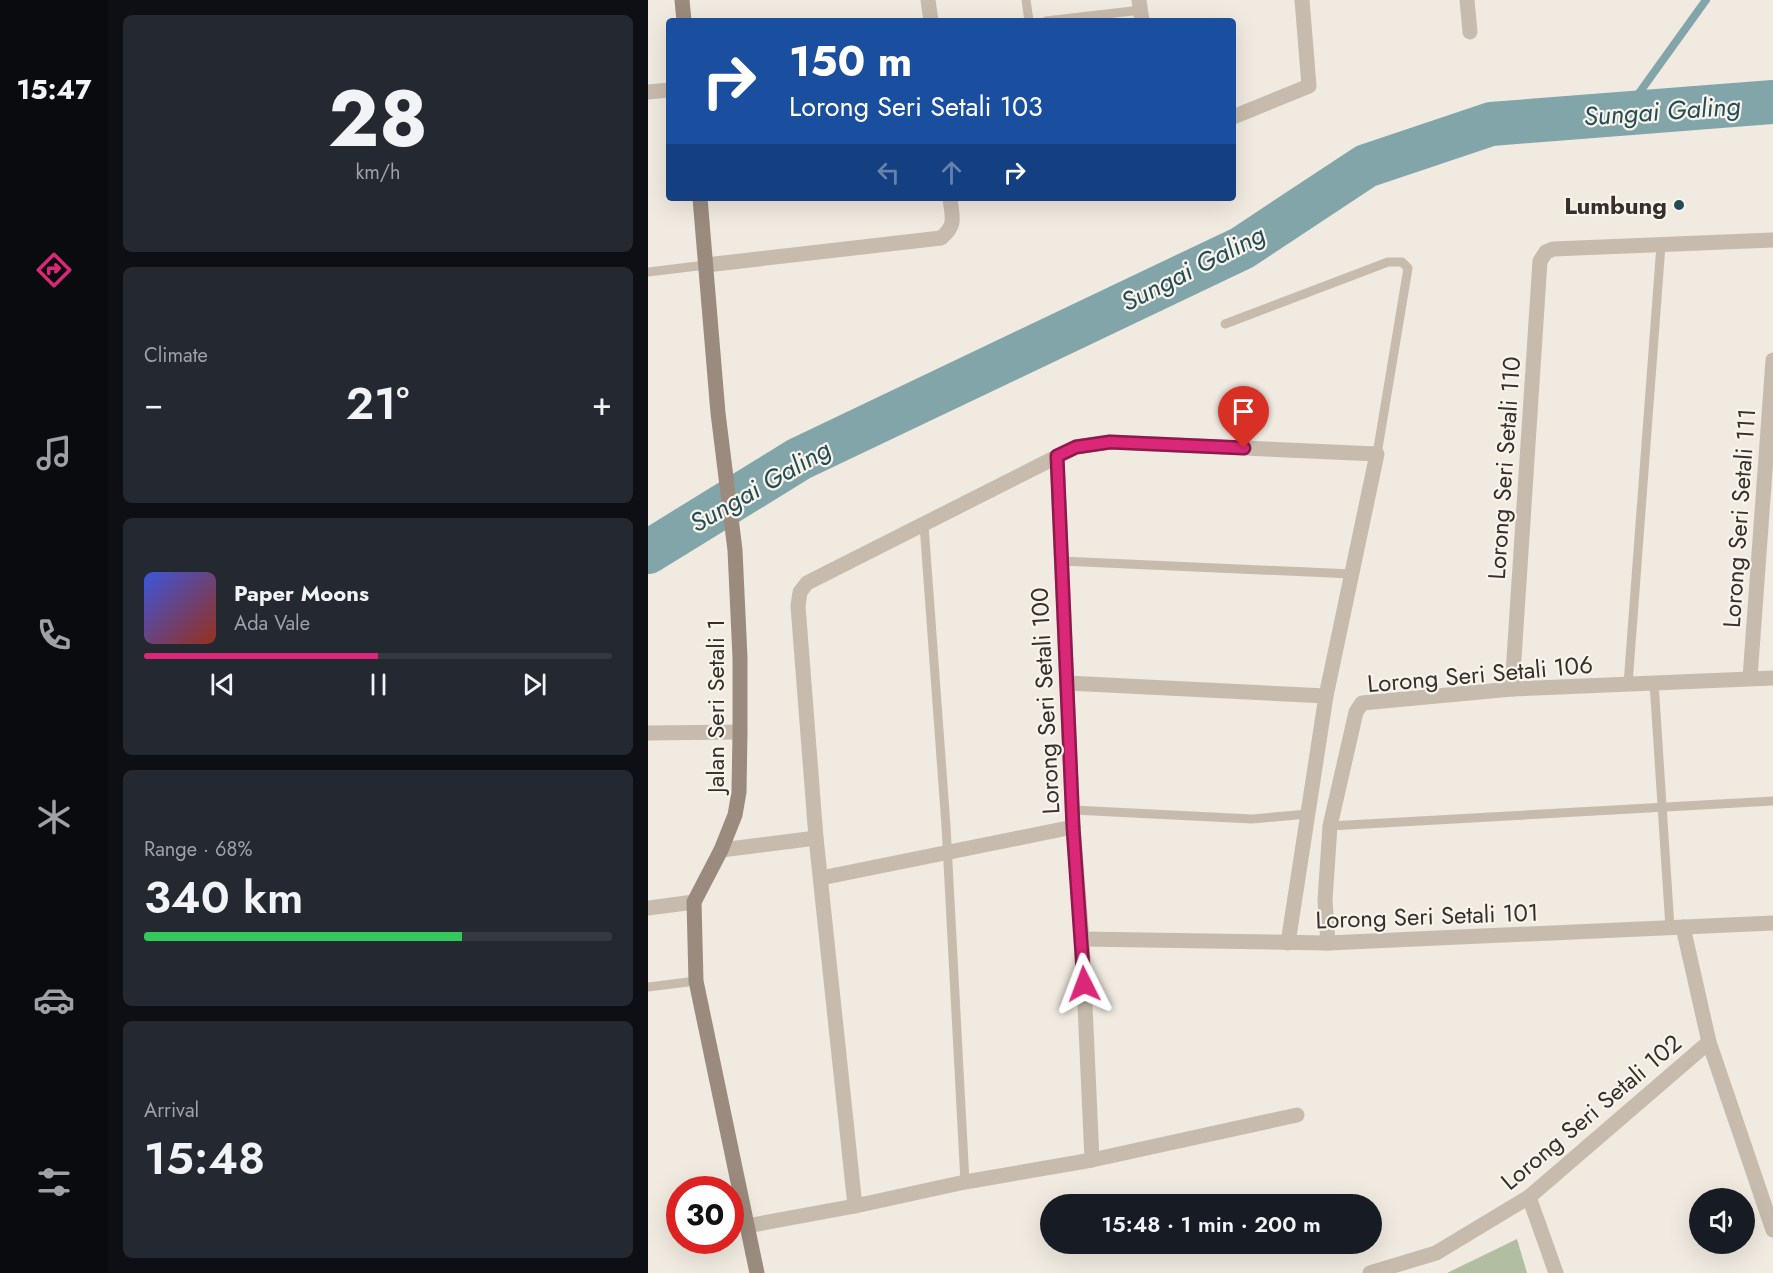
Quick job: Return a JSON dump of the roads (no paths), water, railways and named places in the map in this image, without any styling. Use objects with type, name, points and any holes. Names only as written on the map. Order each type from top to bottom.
[{"type":"street","points":[[682,0],[684,18]]},
{"type":"street","points":[[928,0],[931,18]]},
{"type":"street","points":[[1236,116],[1309,86],[1302,0]]},
{"type":"street","points":[[1467,0],[1470,32]]},
{"type":"street","points":[[648,92],[666,90]]},
{"type":"street","name":"Jalan Seri Setali 1","points":[[700,201],[718,413],[735,550],[740,658],[740,732],[739,792],[735,815],[721,850],[694,902],[696,981],[757,1273]]},
{"type":"street","points":[[706,266],[941,238],[949,231],[952,224],[950,201]]},
{"type":"street","points":[[1661,244],[1773,240]]},
{"type":"street","name":"Lorong Seri Setali 110","points":[[1512,689],[1540,261],[1546,252],[1553,249],[1661,244]]},
{"type":"street","name":"Lorong Seri Setali 111","points":[[1750,678],[1773,360]]},
{"type":"street","points":[[855,1206],[816,838],[798,606],[800,592],[807,583],[1076,447],[1110,442],[1377,454],[1326,696],[1288,943]]},
{"type":"street","name":"Lorong Seri Setali 100","points":[[1057,456],[1072,810],[1082,939],[1092,1160]]},
{"type":"street","name":"Lorong Seri Setali 106","points":[[1328,943],[1325,900],[1330,826],[1356,712],[1362,703],[1512,689],[1773,678]]},
{"type":"street","points":[[1067,683],[1326,696]]},
{"type":"street","points":[[648,733],[740,732]]},
{"type":"street","points":[[821,878],[1073,827]]},
{"type":"street","points":[[721,850],[816,838]]},
{"type":"street","points":[[648,908],[694,902]]},
{"type":"street","name":"Lorong Seri Setali 101","points":[[1082,939],[1328,943],[1773,923]]},
{"type":"street","points":[[1676,928],[1709,1042],[1773,1230]]},
{"type":"street","name":"Lorong Seri Setali 102","points":[[1370,1273],[1436,1253],[1529,1197],[1709,1042]]},
{"type":"street","points":[[747,1226],[965,1182],[1092,1160],[1297,1115]]},
{"type":"street","points":[[1529,1197],[1556,1273]]},
{"type":"lane","points":[[1026,0],[1029,18]]},
{"type":"lane","points":[[1072,18],[1140,10]]},
{"type":"lane","points":[[1628,684],[1661,244]]},
{"type":"lane","points":[[1225,324],[1388,262],[1402,262],[1408,268],[1377,454]]},
{"type":"lane","points":[[648,272],[706,266]]},
{"type":"lane","points":[[924,525],[965,1182]]},
{"type":"lane","points":[[1061,561],[1352,574]]},
{"type":"lane","points":[[1654,682],[1662,806],[1676,928]]},
{"type":"lane","points":[[1330,826],[1773,801]]},
{"type":"lane","points":[[1072,810],[1252,819],[1308,814]]},
{"type":"lane","points":[[648,987],[696,981]]},
{"type":"waterway","points":[[1624,114],[1706,0]]},
{"type":"waterway","name":"Sungai Galing","points":[[648,552],[799,459],[1242,248],[1366,166],[1491,124],[1773,102]]},
{"type":"place","name":"Lumbung","points":[[1679,205]]}]
